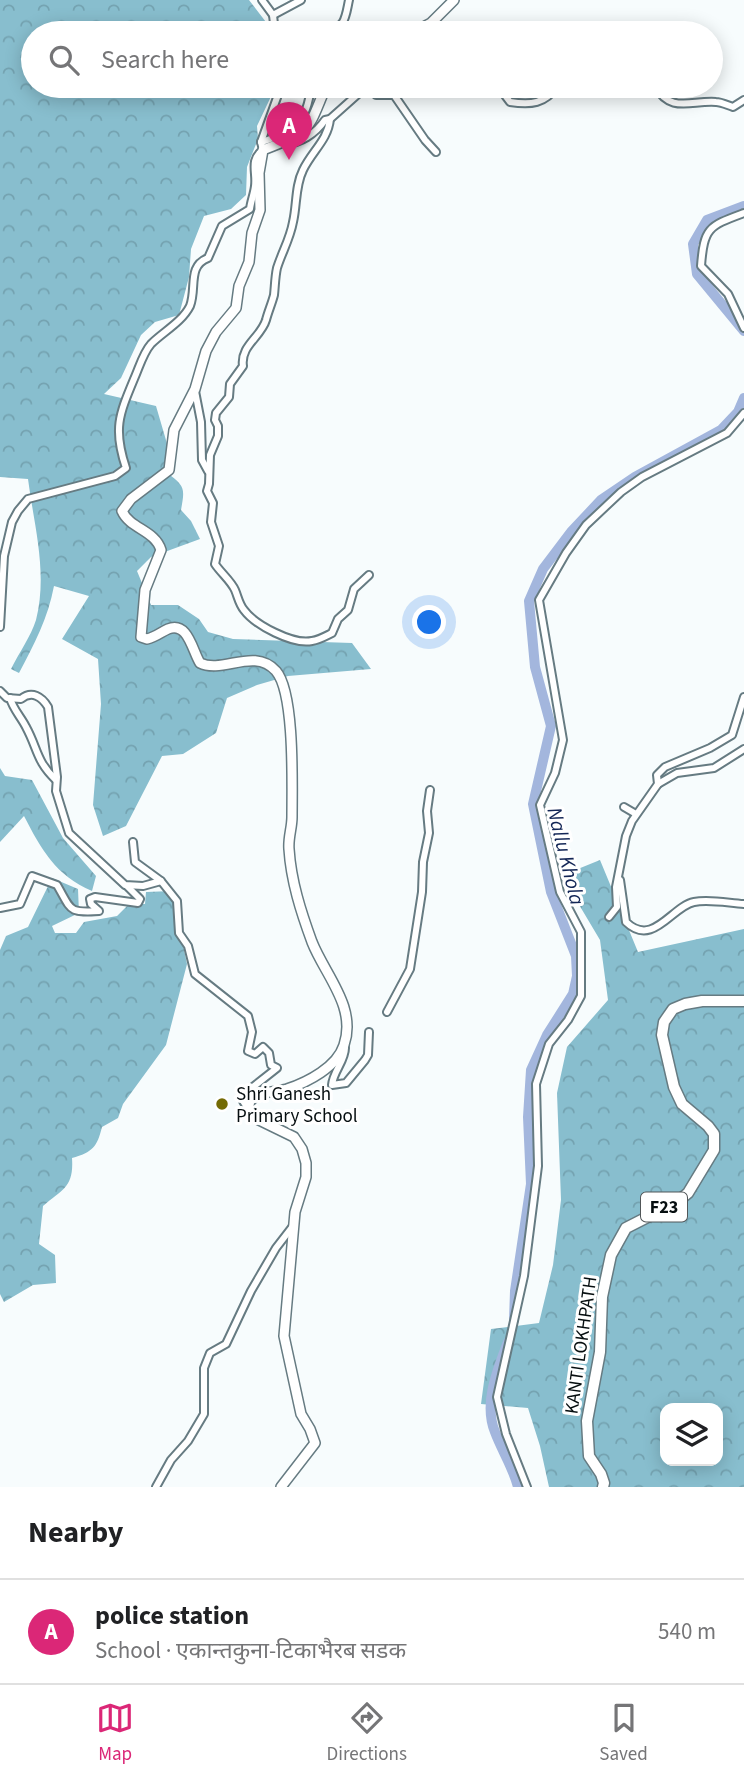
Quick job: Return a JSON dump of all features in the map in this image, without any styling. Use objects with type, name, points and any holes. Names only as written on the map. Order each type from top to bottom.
[{"type":"main road","points":[[433,21],[454,0]]},
{"type":"main road","points":[[281,1487],[315,1443],[301,1414],[284,1336],[293,1252],[293,1226],[306,1177],[306,1163],[302,1149],[294,1137],[253,1117],[248,1109],[250,1101],[256,1096],[287,1089],[307,1080],[341,1054],[345,1043],[346,1013],[313,945],[293,881],[289,845],[292,818],[291,733],[282,681],[272,668],[251,661],[210,666],[200,663],[187,633],[182,629],[169,629],[143,639],[140,634],[145,590],[161,550],[156,539],[130,521],[122,511],[131,499],[169,470],[174,430],[195,389],[211,340],[236,308],[239,286],[249,262],[252,233],[260,210],[259,173],[262,146],[281,143],[309,128],[321,98]]},
{"type":"main road","name":"KANTI LOKHPATH","points":[[603,1487],[601,1474],[589,1456],[587,1421],[600,1352],[602,1297],[611,1255],[626,1228],[677,1202],[688,1193],[715,1150],[715,1134],[682,1104],[674,1087],[662,1035],[664,1022],[673,1009],[685,1004],[702,1001],[744,1001]]},
{"type":"street","points":[[262,0],[273,15],[274,21]]},
{"type":"street","points":[[273,15],[301,0]]},
{"type":"street","points":[[344,21],[349,0]]},
{"type":"street","points":[[0,628],[4,555],[12,522],[28,499],[115,476],[126,468],[119,446],[118,428],[122,409],[141,362],[151,345],[190,306],[195,269],[199,261],[208,258],[222,226],[250,209],[256,183],[253,165],[277,98]]},
{"type":"street","points":[[262,146],[288,134],[303,118],[307,98]]},
{"type":"street","points":[[281,143],[290,144],[316,133],[325,120],[330,119],[354,98]]},
{"type":"street","points":[[396,98],[436,152]]},
{"type":"street","points":[[507,98],[510,102],[530,105],[547,98]]},
{"type":"street","points":[[665,98],[672,103],[688,105],[717,102],[733,107],[744,100]]},
{"type":"street","points":[[330,119],[324,140],[316,147],[314,155],[303,169],[289,242],[277,269],[274,296],[264,327],[242,357],[243,366],[230,384],[229,397],[216,413],[218,436],[212,447],[206,491],[214,503],[211,522],[219,546],[215,564],[236,591],[242,607],[259,624],[283,637],[301,642],[313,641],[332,633],[338,619],[348,610],[354,589],[369,575]]},
{"type":"street","points":[[744,213],[715,224],[706,234],[701,266],[728,294],[744,328]]},
{"type":"street","points":[[195,389],[201,422],[202,460],[208,471]]},
{"type":"street","points":[[527,1487],[498,1410],[497,1397],[524,1276],[538,1166],[536,1084],[549,1044],[568,1020],[581,996],[581,932],[560,892],[540,805],[555,773],[563,740],[539,600],[580,533],[621,492],[642,477],[727,433],[744,412]]},
{"type":"street","points":[[0,691],[10,698],[21,699],[36,695],[44,700],[48,707],[57,797],[69,833],[140,899],[138,903],[95,897],[90,899],[91,904],[99,911],[77,913],[72,911],[57,885],[32,876],[20,904],[0,908]]},
{"type":"street","points":[[658,784],[657,775],[665,767],[710,748],[732,735],[744,697]]},
{"type":"street","points":[[10,698],[13,708],[26,726],[38,761],[56,780]]},
{"type":"street","points":[[609,917],[617,907],[616,887],[626,836],[636,814],[658,784],[677,773],[714,768],[744,749]]},
{"type":"street","points":[[387,1012],[410,969],[429,832],[427,811],[430,790]]},
{"type":"street","points":[[624,807],[636,814]]},
{"type":"street","points":[[133,842],[135,862],[161,881],[177,901],[179,933],[188,946],[195,974],[248,1016],[252,1032],[248,1051],[255,1054],[263,1048],[269,1053],[271,1065],[277,1069],[244,1094],[243,1101],[248,1109]]},
{"type":"street","points":[[619,878],[626,922],[639,929],[656,928],[691,902],[744,904]]},
{"type":"street","points":[[125,885],[143,886],[161,881]]},
{"type":"street","points":[[345,1043],[345,1056],[338,1065],[332,1085],[345,1083],[365,1060],[368,1055],[369,1032]]},
{"type":"street","points":[[156,1487],[171,1460],[188,1441],[204,1414],[204,1368],[210,1353],[226,1344],[257,1280],[293,1226]]},
{"type":"green space","points":[[0,0],[249,0],[265,21],[21,21],[21,98],[270,98],[257,126],[258,139],[247,167],[246,195],[231,209],[204,216],[191,249],[189,277],[179,315],[155,322],[141,335],[121,378],[104,394],[156,406],[168,447],[167,473],[182,488],[181,510],[191,521],[200,539],[151,557],[137,571],[151,605],[178,605],[199,619],[208,632],[233,639],[352,643],[371,669],[288,676],[227,698],[216,733],[183,754],[162,756],[126,826],[103,836],[93,805],[101,704],[98,659],[62,639],[89,596],[54,586],[44,620],[25,663],[19,673],[11,669],[36,620],[41,584],[39,549],[28,479],[0,477]]},
{"type":"green space","points":[[0,768],[5,776],[32,780],[63,838],[96,876],[92,891],[79,885],[59,869],[43,850],[24,816],[0,842]]},
{"type":"green space","points":[[600,860],[638,952],[744,929],[744,1487],[549,1487],[528,1408],[481,1404],[491,1329],[539,1323],[553,1265],[561,1200],[557,1093],[567,1047],[608,1000],[600,940],[578,903],[568,873]]},
{"type":"green space","points":[[52,878],[78,889],[79,913],[52,926],[55,933],[76,933],[84,922],[117,916],[129,904],[145,904],[146,892],[172,891],[187,964],[166,1045],[123,1104],[118,1118],[102,1127],[93,1148],[72,1158],[71,1175],[66,1186],[43,1206],[39,1244],[55,1255],[56,1283],[33,1285],[4,1302],[0,1294],[0,950],[6,936],[28,927]]},
{"type":"waterway","name":"Nallu Khola","points":[[744,206],[707,220],[693,244],[697,274],[744,331]]},
{"type":"waterway","name":"Nallu Khola","points":[[514,1320],[515,1291],[531,1184],[528,1117],[531,1070],[547,1035],[573,994],[577,976],[576,956],[551,892],[533,804],[551,726],[535,667],[529,601],[543,569],[571,532],[601,500],[635,477],[721,430],[738,412],[744,398]]},
{"type":"waterway","name":"Nallu Khola","points":[[508,1342],[493,1386],[491,1410],[495,1432],[518,1487]]},
{"type":"place","name":"police station","points":[[289,160]]},
{"type":"place","name":"Shri Ganesh Primary School","points":[[222,1104]]}]
